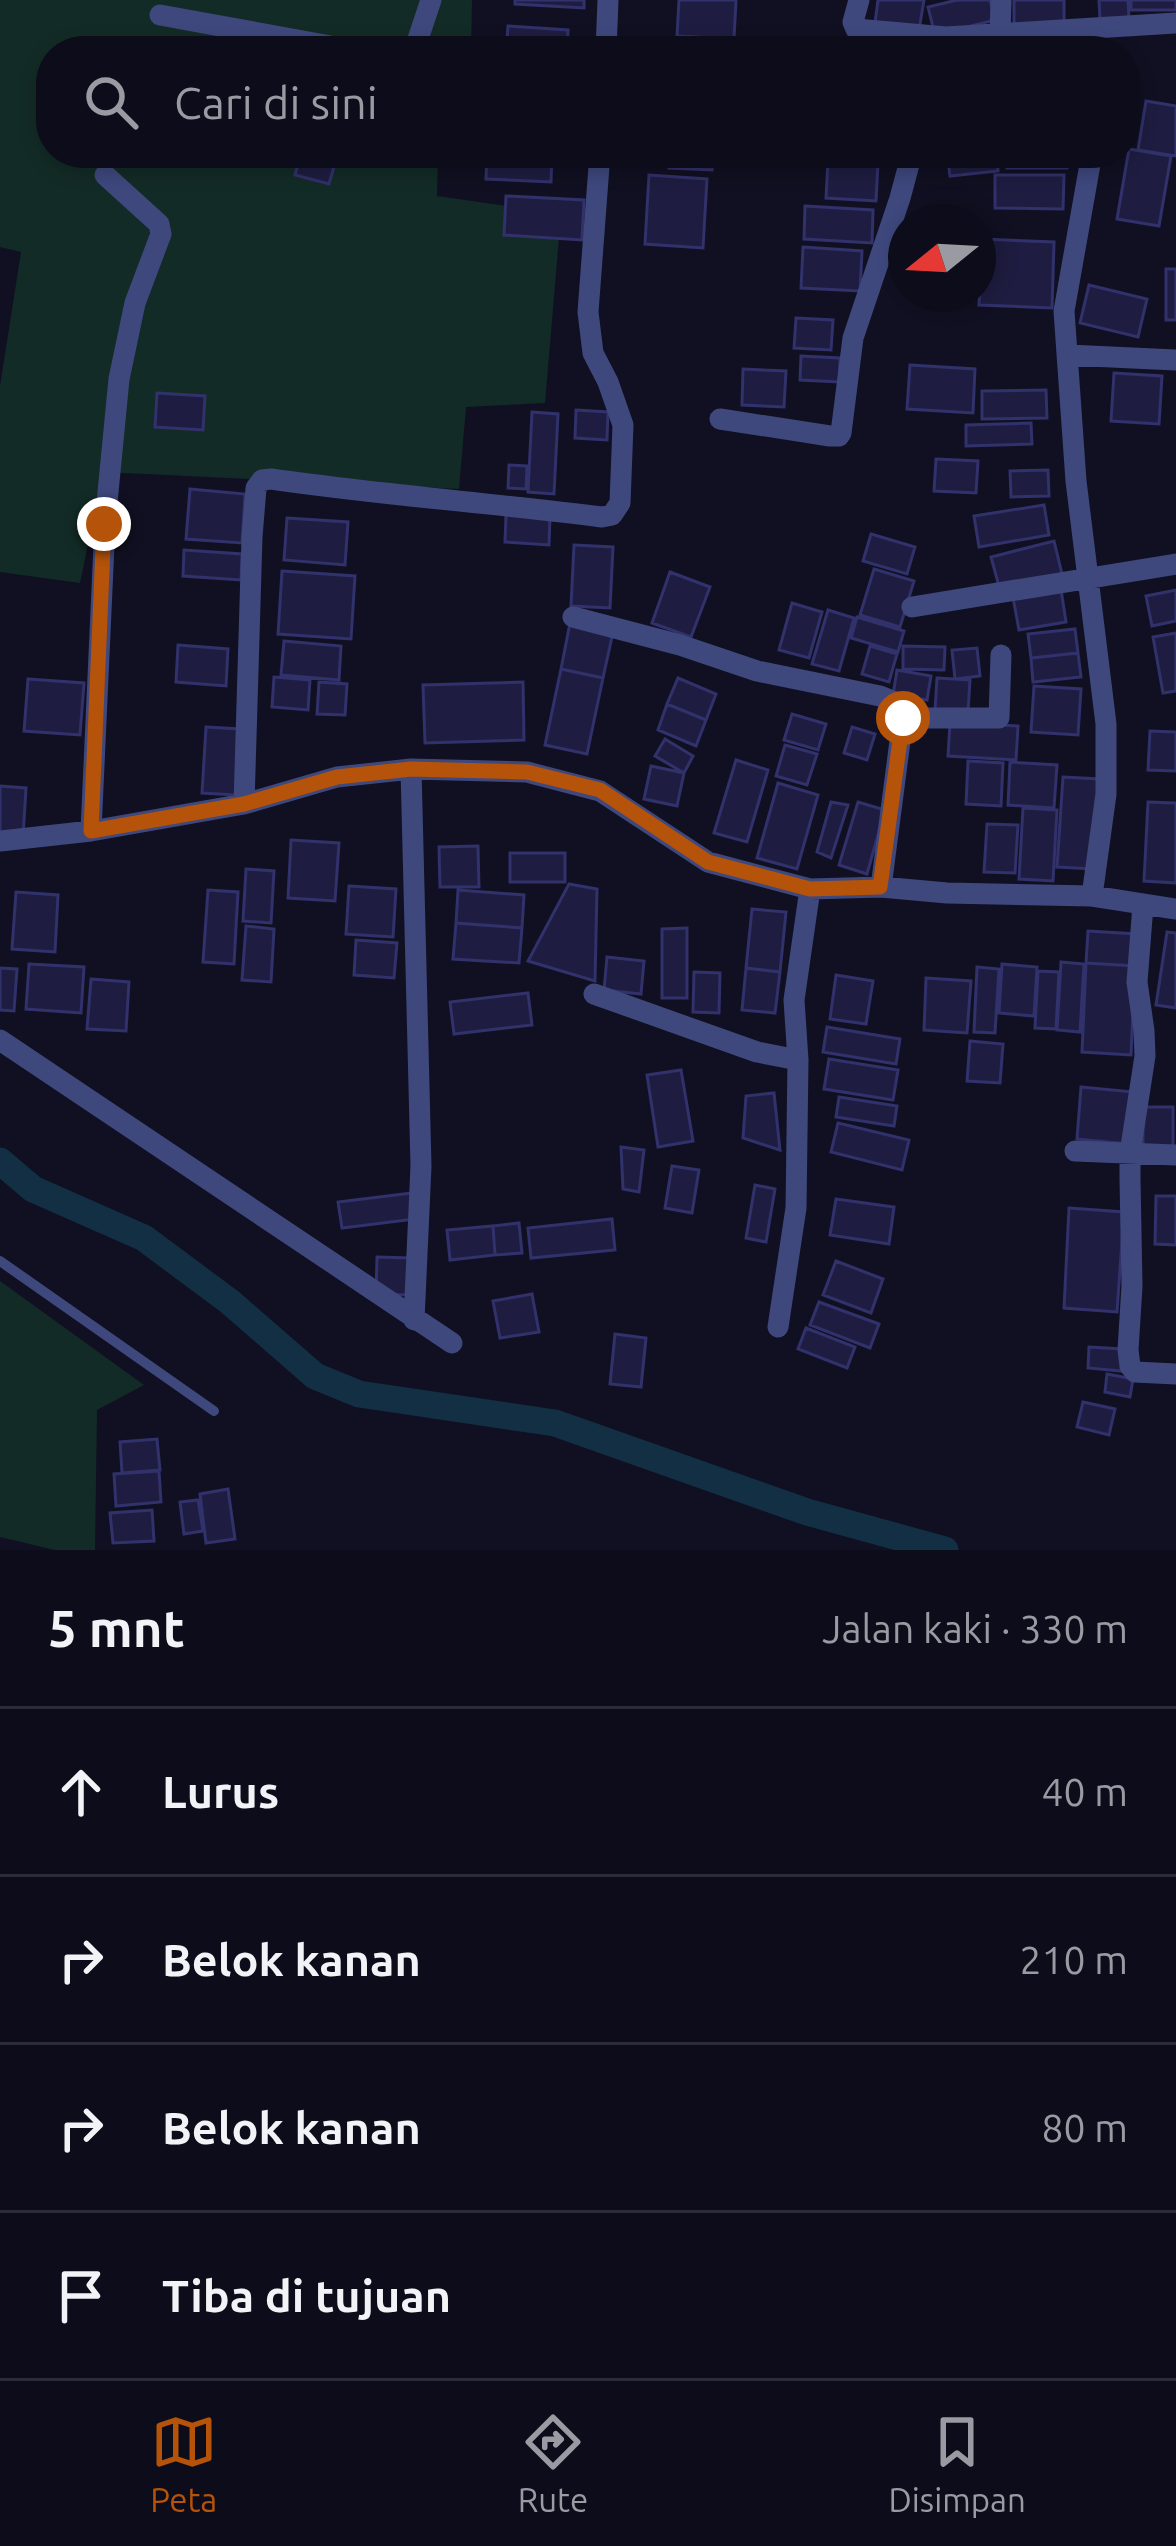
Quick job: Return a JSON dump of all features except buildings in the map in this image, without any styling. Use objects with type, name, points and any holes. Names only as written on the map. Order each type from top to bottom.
[{"type":"street","points":[[419,36],[431,0]]},
{"type":"street","points":[[607,36],[608,0]]},
{"type":"street","points":[[860,0],[856,29],[897,36]]},
{"type":"street","points":[[1000,35],[1001,0]]},
{"type":"street","points":[[160,15],[276,36]]},
{"type":"street","points":[[994,36],[1176,23]]},
{"type":"street","points":[[1122,36],[1124,26]]},
{"type":"street","points":[[244,804],[252,537],[256,488],[262,480],[602,517],[612,514],[620,503],[622,425],[608,382],[592,353],[588,312],[599,168]]},
{"type":"street","points":[[720,419],[830,436],[842,433],[853,338],[908,168]]},
{"type":"street","points":[[1090,168],[1064,311],[1076,482],[1106,724],[1106,794],[1092,896]]},
{"type":"street","points":[[91,831],[104,524],[119,379],[135,303],[161,234],[159,224],[104,175]]},
{"type":"street","points":[[1068,355],[1176,359]]},
{"type":"street","points":[[912,607],[1176,564]]},
{"type":"street","points":[[573,617],[778,676],[897,703],[903,718],[880,887]]},
{"type":"street","points":[[903,718],[999,718],[1001,655]]},
{"type":"street","points":[[411,769],[421,1166],[414,1320]]},
{"type":"street","points":[[0,841],[91,831],[244,804],[337,777],[411,769],[527,772],[600,790],[708,862],[810,889],[880,887],[1092,896],[1176,909]]},
{"type":"street","points":[[778,1327],[796,1208],[794,1000],[810,889]]},
{"type":"street","points":[[1143,905],[1137,982],[1144,1056],[1130,1153],[1128,1350],[1130,1366],[1142,1374],[1176,1374]]},
{"type":"street","points":[[594,994],[757,1052],[798,1060]]},
{"type":"street","points":[[0,1040],[452,1343]]},
{"type":"street","points":[[1075,1151],[1176,1155]]},
{"type":"lane","points":[[0,1261],[214,1411]]},
{"type":"green space","points":[[0,0],[472,0],[471,36],[36,36],[36,168],[438,168],[437,196],[561,214],[545,403],[466,407],[459,489],[103,472],[80,583],[0,572],[0,386],[21,252],[0,247]]},
{"type":"green space","points":[[0,1281],[144,1385],[97,1410],[95,1550],[55,1550],[0,1537]]},
{"type":"waterway","points":[[0,1161],[33,1189],[144,1238],[230,1302],[315,1376],[359,1394],[555,1423],[807,1512],[945,1550]]},
{"type":"route","points":[[104,524],[91,831],[244,804],[337,777],[411,769],[527,772],[600,790],[708,862],[810,889],[880,887],[903,718]]}]
